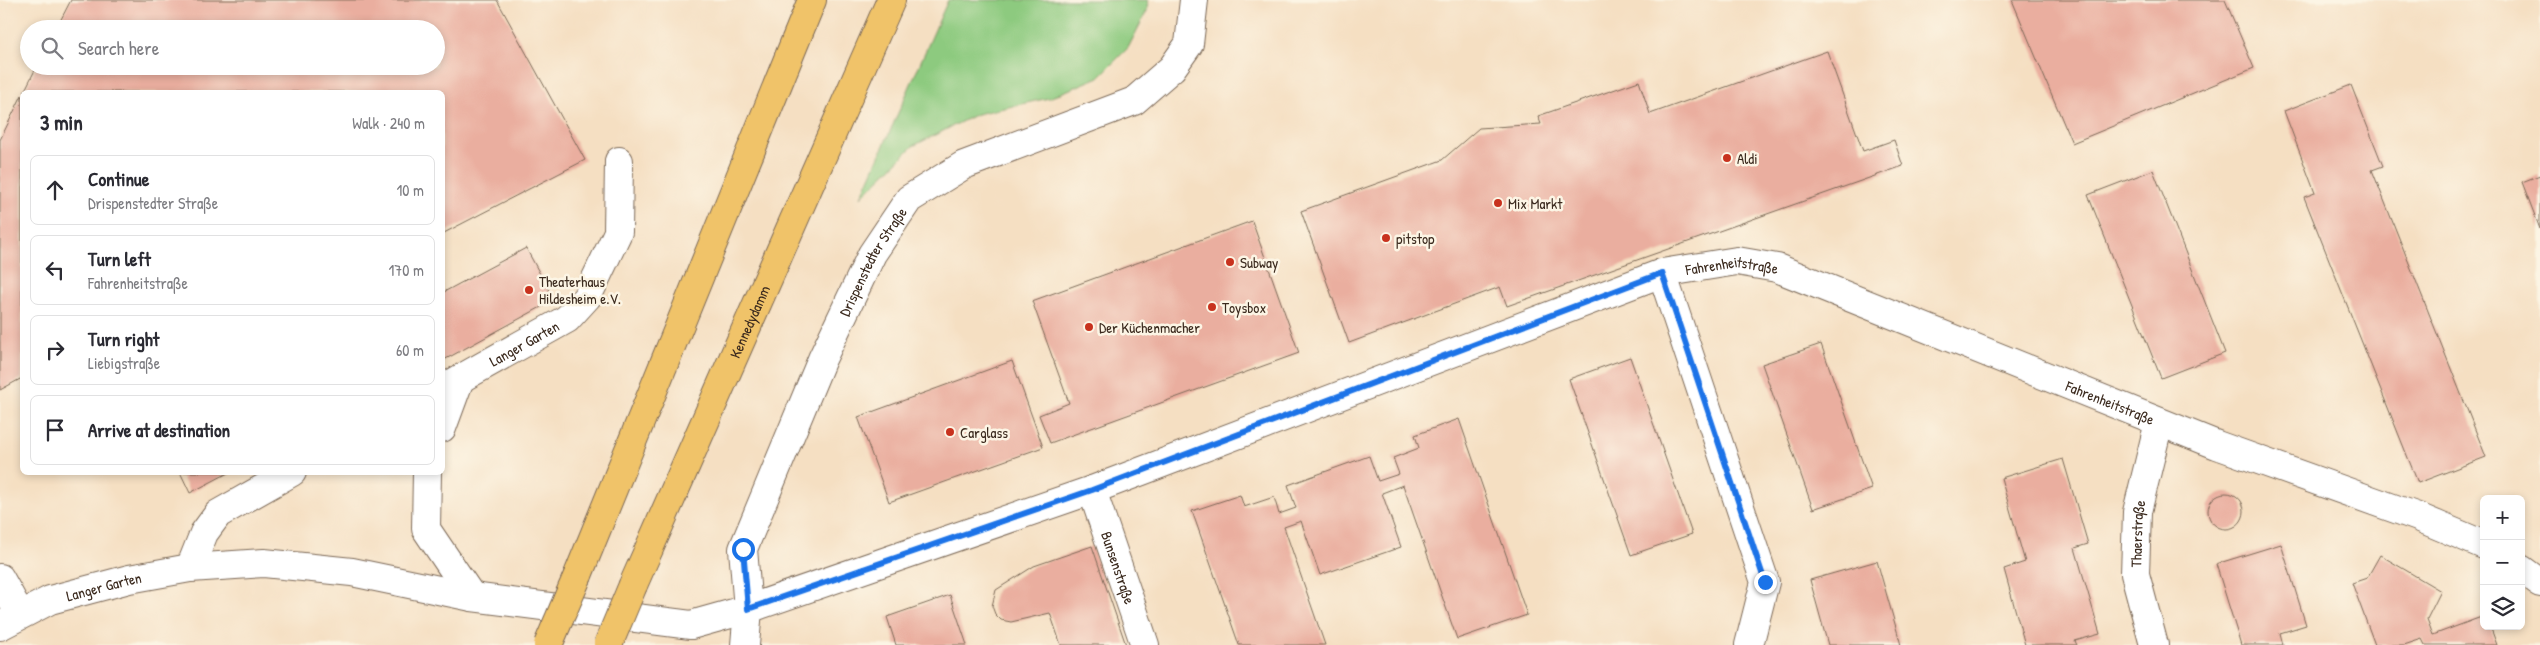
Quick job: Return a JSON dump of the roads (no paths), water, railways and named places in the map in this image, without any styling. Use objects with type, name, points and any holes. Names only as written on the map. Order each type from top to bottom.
[{"type":"main road","points":[[548,645],[812,0]]},
{"type":"main road","name":"Kennedydamm","points":[[608,645],[891,0]]},
{"type":"street","name":"Drispenstedter Straße","points":[[745,645],[748,609],[743,549],[822,359],[872,254],[909,199],[964,165],[1134,101],[1172,68],[1189,44],[1194,0]]},
{"type":"street","name":"Langer Garten","points":[[445,413],[451,384],[567,319],[587,297],[618,232],[619,161]]},
{"type":"street","name":"Fahrenheitstraße","points":[[748,609],[1092,490],[1662,273],[1737,261],[1777,268],[2159,422],[2418,517],[2480,543]]},
{"type":"street","points":[[1662,273],[1765,582],[1749,645]]},
{"type":"street","name":"Thaerstraße","points":[[2154,645],[2135,574],[2138,512],[2159,422]]},
{"type":"street","points":[[190,568],[204,533],[218,514],[287,475]]},
{"type":"street","points":[[427,475],[426,529],[472,597]]},
{"type":"street","name":"Bunsenstraße","points":[[1092,490],[1145,645]]},
{"type":"street","name":"Langer Garten","points":[[0,578],[10,620],[50,600],[129,579],[190,568],[264,563],[352,572],[472,597],[691,625],[748,609]]},
{"type":"street","points":[[2525,571],[2540,583]]},
{"type":"place","name":"Aldi","points":[[1727,158]]},
{"type":"place","name":"Mix Markt","points":[[1498,203]]},
{"type":"place","name":"pitstop","points":[[1386,238]]},
{"type":"place","name":"Subway","points":[[1230,262]]},
{"type":"place","name":"Theaterhaus Hildesheim e.V.","points":[[529,290]]},
{"type":"place","name":"Toysbox","points":[[1212,307]]},
{"type":"place","name":"Der Küchenmacher","points":[[1089,327]]},
{"type":"place","name":"Carglass","points":[[950,432]]}]
